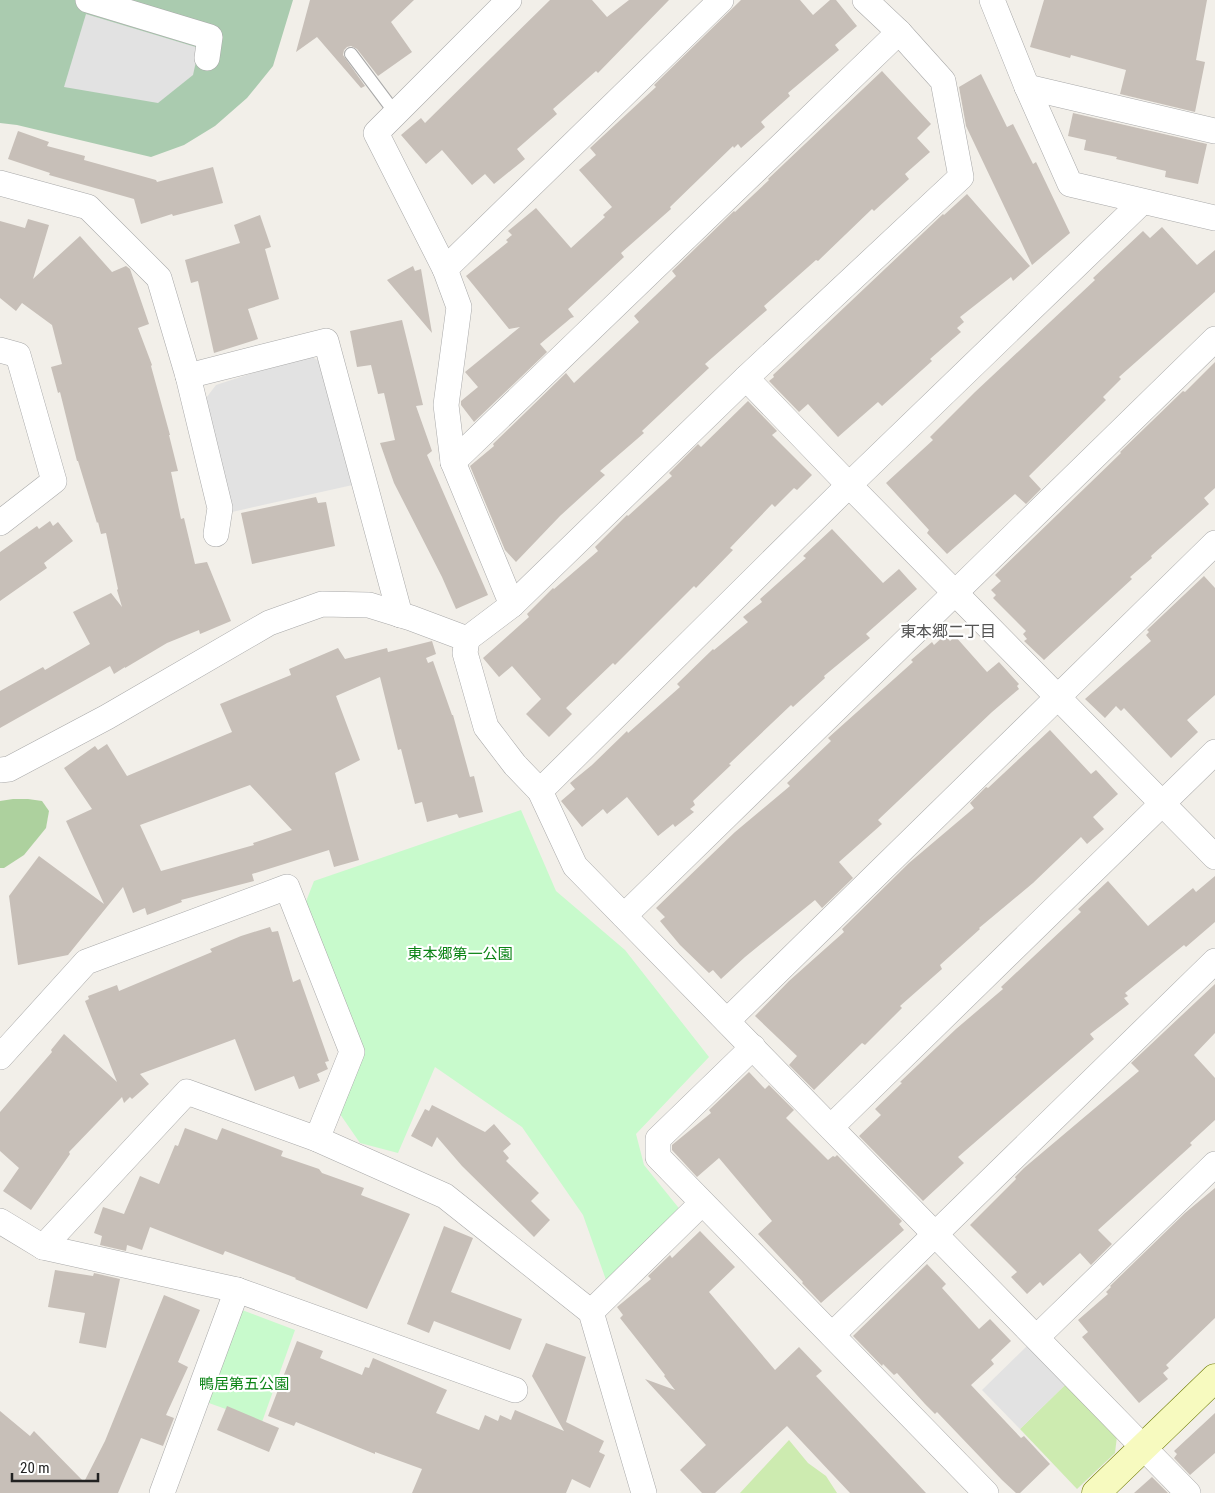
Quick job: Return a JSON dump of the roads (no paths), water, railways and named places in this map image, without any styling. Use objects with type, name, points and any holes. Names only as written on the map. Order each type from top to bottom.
[{"type":"street","points":[[88,0],[210,37],[207,58]]},
{"type":"street","points":[[509,0],[376,133],[445,268],[458,307],[446,405],[453,462],[512,605]]},
{"type":"street","points":[[445,268],[721,0]]},
{"type":"street","points":[[865,0],[899,32],[942,81],[961,177],[746,378],[512,605],[467,639],[465,653],[486,727],[515,764],[540,791],[576,866],[1188,1493]]},
{"type":"street","points":[[992,0],[1027,87],[1070,184],[1215,218]]},
{"type":"street","points":[[453,462],[899,32]]},
{"type":"street","points":[[1027,87],[1215,131]]},
{"type":"street","points":[[0,183],[88,207],[158,278],[188,376],[220,508],[216,534]]},
{"type":"street","points":[[540,791],[849,485],[1142,202]]},
{"type":"street","points":[[624,916],[1215,339]]},
{"type":"street","points":[[188,376],[326,341],[400,615]]},
{"type":"street","points":[[0,350],[18,354],[54,481],[0,523]]},
{"type":"street","points":[[746,378],[1215,857]]},
{"type":"street","points":[[727,1021],[1215,543]]},
{"type":"street","points":[[0,770],[9,769],[107,716],[269,623],[322,604],[369,605],[467,639]]},
{"type":"street","points":[[831,1127],[1215,752]]},
{"type":"street","points":[[0,1058],[86,962],[287,887],[352,1052],[317,1139]]},
{"type":"street","points":[[832,1335],[1215,961]]},
{"type":"street","points":[[752,1047],[658,1138],[658,1157],[986,1493]]},
{"type":"street","points":[[43,1247],[187,1092],[317,1139],[445,1196],[591,1312],[644,1493]]},
{"type":"street","points":[[1037,1337],[1215,1164]]},
{"type":"street","points":[[591,1312],[702,1203]]},
{"type":"street","points":[[0,1222],[43,1247],[237,1290],[515,1390]]},
{"type":"street","points":[[162,1493],[237,1290]]},
{"type":"street","points":[[1096,1493],[1215,1378]]},
{"type":"lane","points":[[351,54],[396,114]]},
{"type":"district","name":"東本郷二丁目","points":[[948,631]]},
{"type":"park label","name":"東本郷第一公園","points":[[460,954]]},
{"type":"park label","name":"鴨居第五公園","points":[[244,1384]]}]
